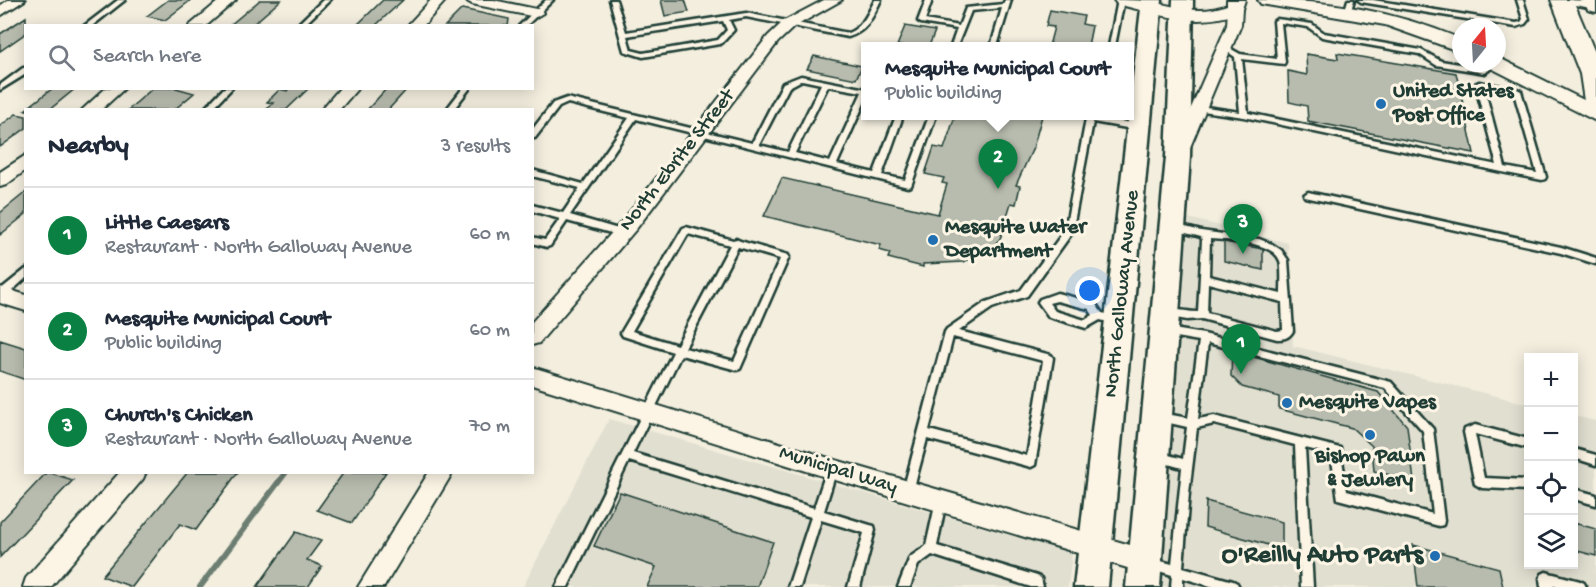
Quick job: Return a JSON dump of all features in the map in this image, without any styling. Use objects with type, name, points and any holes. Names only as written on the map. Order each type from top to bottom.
[{"type":"main road","points":[[1562,0],[1592,74],[1596,101]]},
{"type":"main road","points":[[1594,0],[1596,5]]},
{"type":"main road","name":"North Galloway Avenue","points":[[1091,587],[1109,318],[1140,128],[1152,3]]},
{"type":"main road","name":"North Galloway Avenue","points":[[1144,574],[1178,157],[1183,8]]},
{"type":"main road","points":[[1109,318],[1164,322]]},
{"type":"street","points":[[0,12],[18,0]]},
{"type":"street","points":[[199,24],[229,0]]},
{"type":"street","points":[[416,24],[439,0]]},
{"type":"street","points":[[472,0],[536,13]]},
{"type":"street","name":"North Ebrite Street","points":[[534,335],[622,233],[773,39],[789,24],[835,0]]},
{"type":"street","points":[[1122,0],[1218,14],[1232,3]]},
{"type":"street","points":[[1267,0],[1309,15],[1353,3],[1378,17],[1452,43]]},
{"type":"street","points":[[1569,0],[1596,5]]},
{"type":"street","points":[[1178,157],[1234,24],[1232,3]]},
{"type":"street","points":[[1506,69],[1596,114]]},
{"type":"street","points":[[92,108],[115,90]]},
{"type":"street","points":[[331,108],[348,90]]},
{"type":"street","points":[[0,181],[24,163]]},
{"type":"street","points":[[0,295],[24,302]]},
{"type":"street","name":"Municipal Way","points":[[534,377],[832,470],[1095,547],[1144,574]]},
{"type":"street","points":[[36,587],[133,474]]},
{"type":"street","points":[[370,587],[441,474]]},
{"type":"lane","points":[[90,24],[122,0]]},
{"type":"lane","points":[[301,24],[327,0]]},
{"type":"lane","points":[[524,24],[550,0]]},
{"type":"lane","points":[[612,0],[627,51],[644,55],[720,42],[731,30],[725,18]]},
{"type":"lane","points":[[623,35],[746,15],[840,34],[856,34],[878,0]]},
{"type":"lane","points":[[929,0],[921,21],[961,28]]},
{"type":"lane","points":[[1113,42],[1122,0]]},
{"type":"lane","points":[[1353,3],[1516,25],[1523,23],[1526,19],[1520,0]]},
{"type":"lane","points":[[956,42],[968,9],[1007,3],[995,42]]},
{"type":"lane","points":[[1224,47],[1238,56],[1281,62],[1277,21],[1309,15],[1322,34],[1421,52],[1439,63],[1452,65]]},
{"type":"lane","points":[[1238,56],[1244,115]]},
{"type":"lane","points":[[0,88],[24,71]]},
{"type":"lane","points":[[754,146],[786,85],[801,78],[861,90]]},
{"type":"lane","points":[[790,155],[826,82]]},
{"type":"lane","points":[[1199,108],[1244,115],[1502,169],[1542,177],[1517,91],[1479,84],[1502,169]]},
{"type":"lane","points":[[208,108],[227,90]]},
{"type":"lane","points":[[451,108],[465,90]]},
{"type":"lane","points":[[534,133],[556,105],[567,100],[908,184],[932,120]]},
{"type":"lane","points":[[833,165],[861,102]]},
{"type":"lane","points":[[534,241],[547,244],[634,116]]},
{"type":"lane","points":[[877,176],[898,120]]},
{"type":"lane","points":[[908,491],[950,332],[989,305],[1024,293],[1069,231],[1090,120]]},
{"type":"lane","points":[[1100,120],[1140,128]]},
{"type":"lane","points":[[534,174],[585,187]]},
{"type":"lane","points":[[1308,195],[1561,250],[1596,261]]},
{"type":"lane","points":[[534,209],[622,233]]},
{"type":"lane","points":[[1164,322],[1202,315],[1284,335],[1288,331],[1284,260],[1275,249],[1228,236],[1204,235],[1172,227]]},
{"type":"lane","points":[[686,230],[785,257],[737,366],[679,350],[626,333],[686,230]]},
{"type":"lane","points":[[1202,315],[1204,235]]},
{"type":"lane","points":[[561,587],[679,350],[736,242]]},
{"type":"lane","points":[[0,295],[24,274]]},
{"type":"lane","points":[[1204,278],[1286,299]]},
{"type":"lane","points":[[1024,293],[1043,302],[1052,314],[1086,324],[1109,318]]},
{"type":"lane","points":[[1043,302],[1057,297],[1092,306],[1109,318]]},
{"type":"lane","points":[[1156,416],[1194,424],[1214,420],[1336,452],[1342,495],[1439,521],[1428,429],[1388,385],[1204,338],[1164,322]]},
{"type":"lane","points":[[923,433],[1030,462],[1048,358],[950,332]]},
{"type":"lane","points":[[1177,587],[1186,465],[1194,424],[1204,338]]},
{"type":"lane","points":[[1524,442],[1475,429],[1469,432],[1479,481],[1524,485]]},
{"type":"lane","points":[[1300,442],[1307,587]]},
{"type":"lane","points":[[1578,455],[1596,460]]},
{"type":"lane","points":[[626,456],[870,530],[854,587]]},
{"type":"lane","points":[[1153,456],[1186,465]]},
{"type":"lane","points":[[794,587],[832,470]]},
{"type":"lane","points":[[1578,495],[1596,500]]},
{"type":"lane","points":[[904,587],[908,571],[914,561],[931,549],[941,501]]},
{"type":"lane","points":[[931,549],[1037,582],[1036,587]]},
{"type":"lane","points":[[1144,574],[1177,572],[1233,587]]},
{"type":"lane","points":[[1547,587],[1546,578],[1580,587]]},
{"type":"shaded area","points":[[1188,218],[1288,243],[1293,346],[1524,403],[1524,569],[1578,569],[1578,417],[1596,421],[1596,587],[1162,587]]},
{"type":"shaded area","points":[[609,419],[1072,553],[1068,587],[523,587]]},
{"type":"building","points":[[168,0],[191,0],[165,20],[147,16]]},
{"type":"building","points":[[260,0],[281,0],[253,24],[231,24]]},
{"type":"building","points":[[383,0],[403,0],[377,24],[358,24]]},
{"type":"building","points":[[661,0],[685,0],[689,12],[665,16]]},
{"type":"building","points":[[462,9],[509,19],[508,24],[447,24]]},
{"type":"building","points":[[1050,10],[1084,16],[1082,24],[1092,26],[1089,42],[1050,42],[1054,27],[1046,26]]},
{"type":"building","points":[[26,17],[24,34],[0,51],[0,34]]},
{"type":"building","points":[[905,26],[935,31],[931,42],[899,42]]},
{"type":"building","name":"United States Post Office","points":[[1337,53],[1456,73],[1474,153],[1308,121],[1307,106],[1289,102],[1288,71],[1307,75],[1306,54],[1338,59]]},
{"type":"building","points":[[814,56],[861,66],[856,79],[807,69]]},
{"type":"building","points":[[50,90],[74,90],[51,108],[28,108]]},
{"type":"building","points":[[151,90],[183,90],[194,93],[176,108],[130,108]]},
{"type":"building","points":[[279,90],[307,90],[288,108],[268,108],[273,103],[267,102]]},
{"type":"building","points":[[385,90],[406,90],[390,108],[369,108]]},
{"type":"building","points":[[16,114],[24,116],[24,129],[0,147],[0,126]]},
{"type":"building","points":[[954,120],[1041,120],[1033,148],[1016,185],[1020,186],[1016,204],[1011,203],[1000,239],[985,253],[963,262],[923,264],[923,267],[888,258],[890,253],[879,250],[881,245],[764,216],[782,178],[938,214],[947,184],[942,183],[944,178],[925,174],[934,147],[944,149]]},
{"type":"building","points":[[24,194],[24,216],[0,235],[0,213]]},
{"type":"building","points":[[1224,242],[1263,249],[1263,270],[1224,261]]},
{"type":"building","points":[[0,340],[24,347],[24,379],[0,371]]},
{"type":"building","points":[[1232,351],[1378,392],[1407,426],[1414,481],[1374,471],[1372,446],[1352,428],[1279,409],[1279,397],[1242,387],[1231,376]]},
{"type":"building","points":[[45,474],[73,480],[0,557],[0,522]]},
{"type":"building","points":[[186,474],[237,474],[196,530],[180,524],[132,587],[102,576]]},
{"type":"building","points":[[343,474],[385,474],[352,523],[317,510]]},
{"type":"building","points":[[620,492],[773,542],[757,587],[647,587],[656,567],[594,546]]},
{"type":"building","points":[[1206,501],[1282,522],[1282,549],[1205,527]]},
{"type":"building","points":[[1578,524],[1596,529],[1596,556],[1578,551]]},
{"type":"building","points":[[296,532],[321,541],[307,560],[322,566],[308,587],[257,587]]},
{"type":"building","name":"O'Reilly Auto Parts","points":[[1413,545],[1499,568],[1503,587],[1418,587]]},
{"type":"waterway","points":[[200,587],[285,474]]},
{"type":"place","name":"United States Post Office","points":[[1381,104]]},
{"type":"place","name":"Mesquite Municipal Court","points":[[998,189]]},
{"type":"place","name":"Mesquite Water Department","points":[[933,240]]},
{"type":"place","name":"Church's Chicken","points":[[1243,254]]},
{"type":"place","name":"Little Caesars","points":[[1241,374]]},
{"type":"place","name":"Mesquite Vapes","points":[[1287,403]]},
{"type":"place","name":"Bishop Pawn & Jewlery","points":[[1370,435]]},
{"type":"place","name":"O'Reilly Auto Parts","points":[[1435,556]]}]
